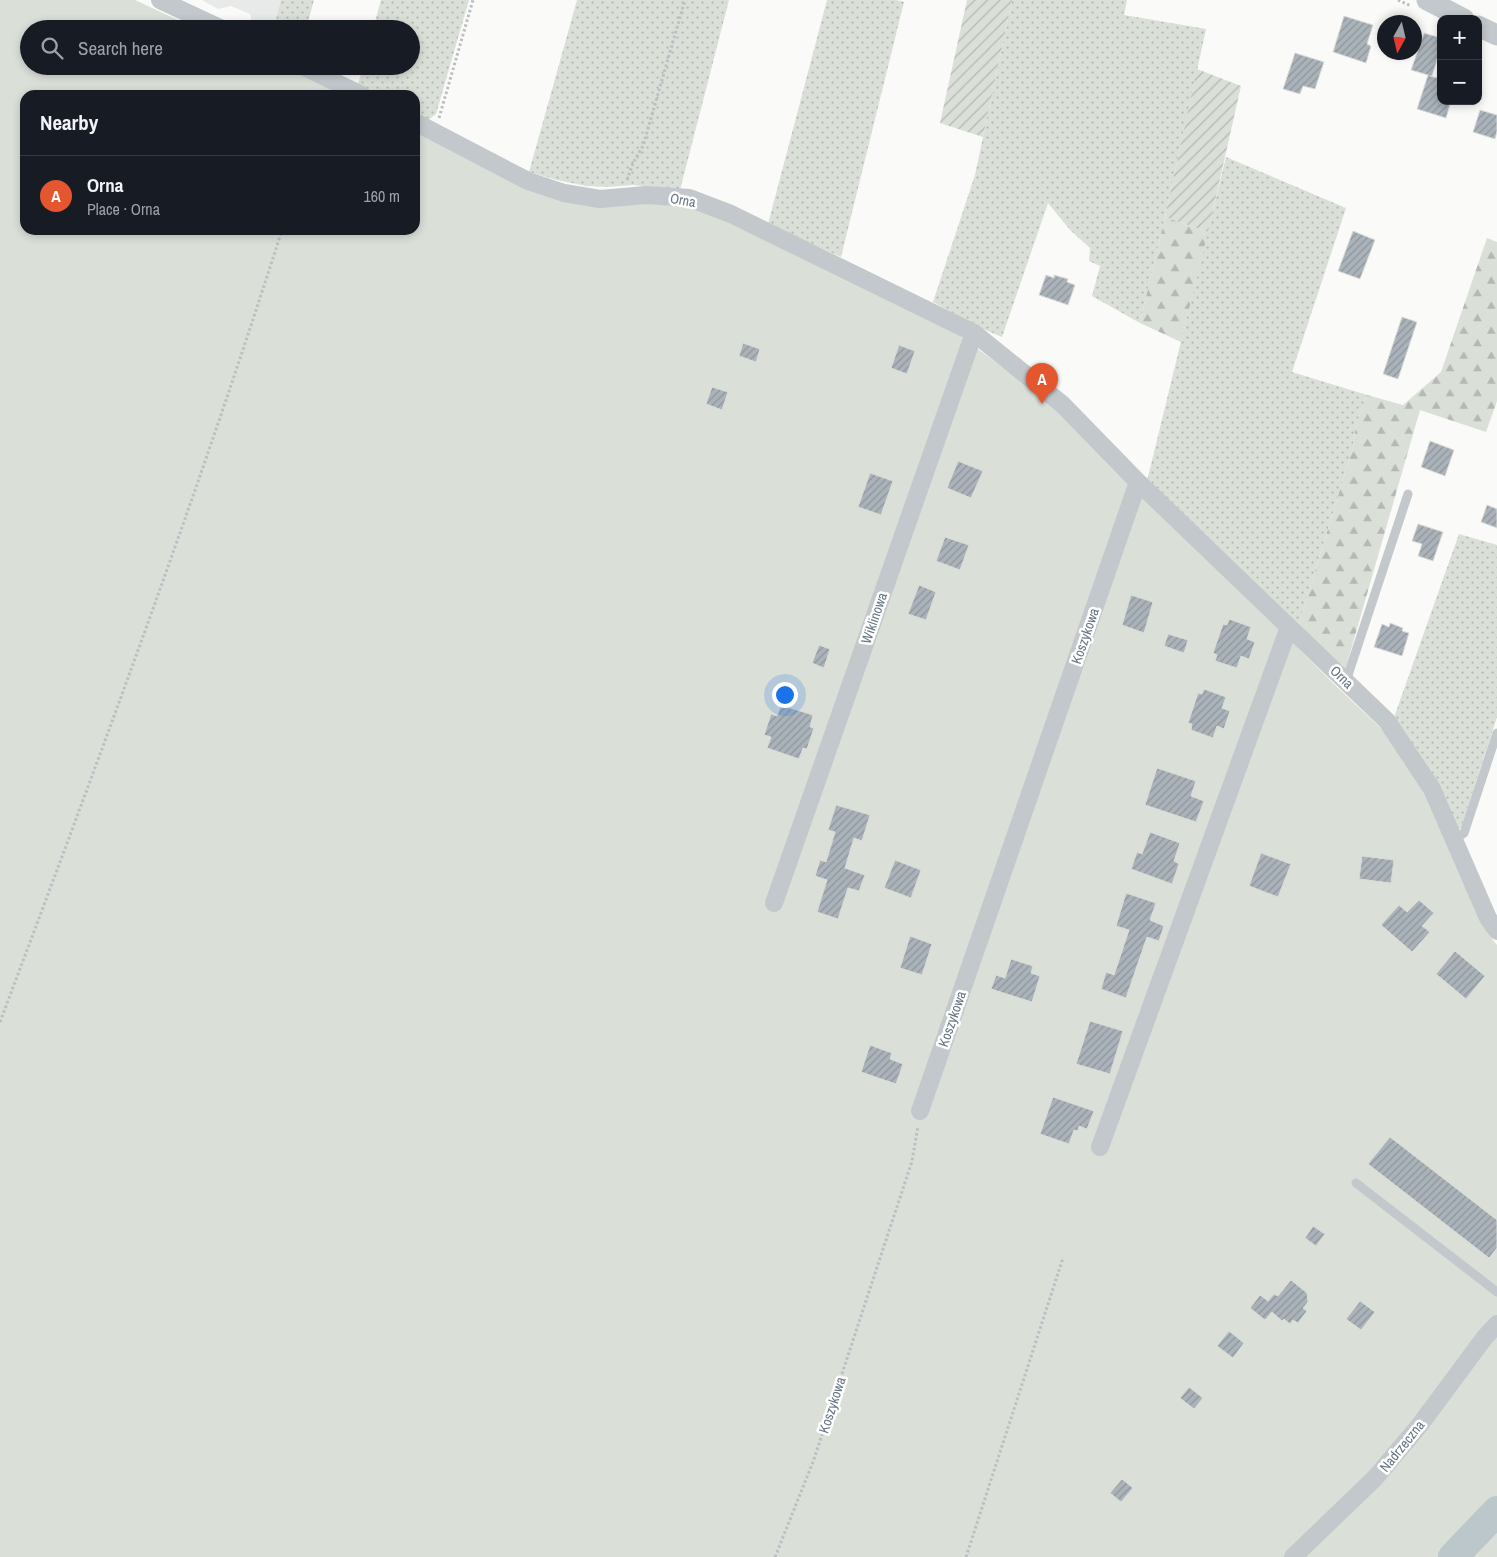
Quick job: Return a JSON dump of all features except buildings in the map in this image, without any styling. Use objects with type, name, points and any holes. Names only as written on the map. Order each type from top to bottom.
[{"type":"street","points":[[160,0],[203,20]]},
{"type":"street","points":[[1427,0],[1456,15]]},
{"type":"street","points":[[1482,28],[1497,35]]},
{"type":"street","points":[[321,75],[352,90]]},
{"type":"street","name":"Orna","points":[[420,125],[528,180],[564,193],[600,199],[646,195],[689,198],[731,214],[974,333],[1062,404],[1138,482],[1387,722],[1432,789],[1488,918],[1497,931]]},
{"type":"street","name":"Wiklinowa","points":[[774,904],[974,333]]},
{"type":"street","name":"Koszykowa","points":[[920,1111],[1138,482]]},
{"type":"street","points":[[1100,1147],[1288,627]]},
{"type":"street","name":"Nadrzeczna","points":[[1293,1557],[1376,1478],[1419,1426],[1485,1337],[1497,1324]]},
{"type":"lane","points":[[1346,682],[1408,494]]},
{"type":"lane","points":[[1454,840],[1464,833],[1497,733]]},
{"type":"lane","points":[[1356,1183],[1497,1292]]},
{"type":"path","points":[[435,133],[473,0]]},
{"type":"path","points":[[623,197],[633,163],[643,146],[685,0]]},
{"type":"path","points":[[0,1022],[126,685],[242,357],[280,235]]},
{"type":"path","name":"Koszykowa","points":[[775,1557],[813,1462],[912,1161],[920,1111]]},
{"type":"path","points":[[966,1557],[1064,1258]]},
{"type":"shaded area","points":[[202,0],[281,0],[275,20],[252,20],[250,14],[231,6],[218,9]]},
{"type":"green space","points":[[0,0],[135,0],[178,20],[20,20],[20,75],[302,75],[334,90],[20,90],[20,235],[420,235],[420,133],[526,186],[628,203],[694,206],[948,327],[1055,406],[1336,686],[1387,734],[1426,791],[1488,934],[1497,945],[1497,1557],[0,1557]]},
{"type":"green space","points":[[281,0],[314,0],[308,20],[275,20]]},
{"type":"green space","points":[[381,0],[469,0],[436,114],[428,120],[420,118],[420,90],[368,90],[358,84],[360,75],[420,75],[420,20],[375,20]]},
{"type":"green space","points":[[577,0],[729,0],[680,190],[633,185],[586,186],[529,172]]},
{"type":"green space","points":[[827,0],[896,0],[904,2],[841,257],[768,224]]},
{"type":"green space","points":[[967,0],[1012,0],[983,137],[940,123]]},
{"type":"green space","points":[[1012,0],[1127,0],[1124,15],[1206,29],[1140,323],[1092,296],[1100,266],[1089,261],[1090,248],[1070,230],[1048,203],[1002,337],[976,326],[933,302],[975,175]]},
{"type":"green space","points":[[1197,69],[1241,86],[1208,232],[1165,217]]},
{"type":"green space","points":[[1226,157],[1346,208],[1292,372],[1367,395],[1356,425],[1353,447],[1299,624],[1147,481]]},
{"type":"green space","points":[[1165,217],[1208,232],[1181,342],[1140,323]]},
{"type":"green space","points":[[1487,238],[1497,242],[1497,401],[1486,432],[1420,410],[1344,674],[1299,624],[1353,447],[1356,425],[1367,395],[1403,405],[1441,372]]},
{"type":"green space","points":[[1459,534],[1497,545],[1497,717],[1461,828],[1457,830],[1392,723]]},
{"type":"waterway","points":[[1453,1557],[1497,1511]]},
{"type":"place","name":"Orna","points":[[1042,404]]}]
